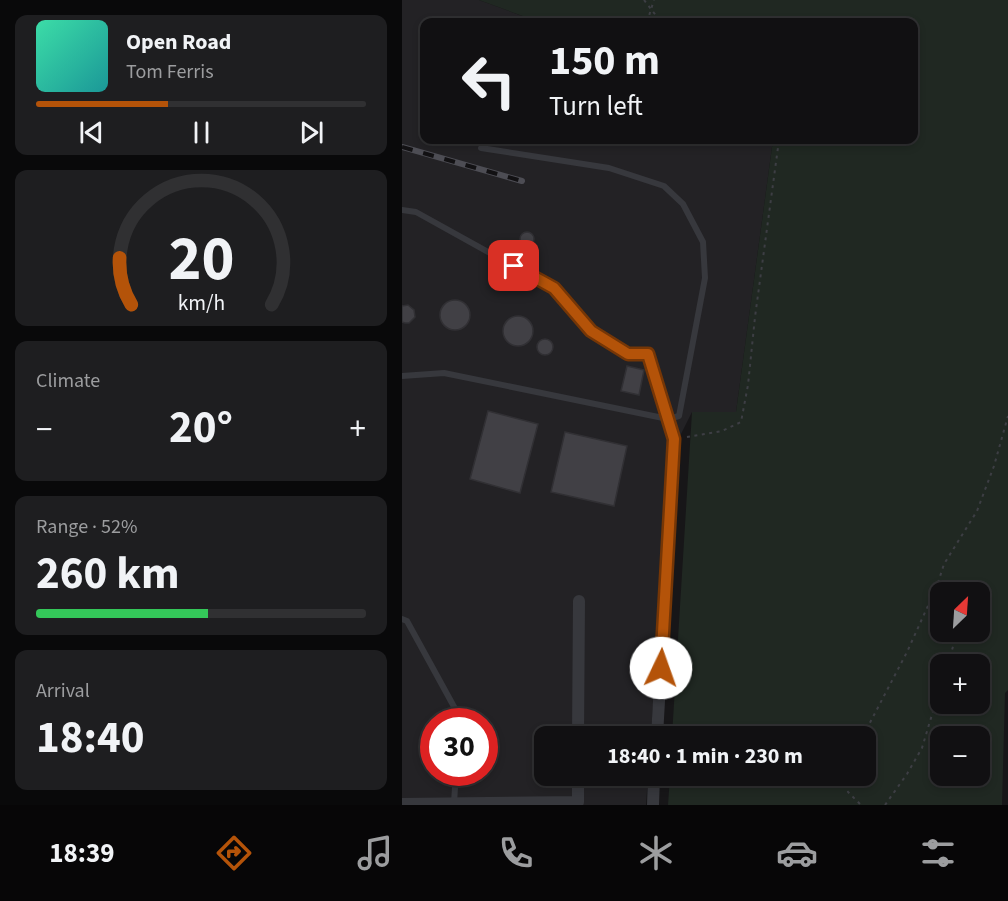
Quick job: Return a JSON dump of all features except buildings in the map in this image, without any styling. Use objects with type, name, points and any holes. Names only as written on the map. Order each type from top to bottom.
[{"type":"street","points":[[648,354],[674,439],[658,726]]},
{"type":"street","points":[[579,601],[579,726]]},
{"type":"street","points":[[402,804],[578,802],[578,786]]},
{"type":"street","points":[[653,805],[654,786]]},
{"type":"lane","points":[[402,376],[444,373],[668,419],[679,416],[705,278],[703,242],[683,204],[664,186],[609,168],[481,148]]},
{"type":"lane","points":[[402,210],[416,212],[554,288],[591,331],[628,354],[648,354]]},
{"type":"lane","points":[[402,619],[407,621],[455,708]]},
{"type":"lane","points":[[454,804],[455,786]]},
{"type":"path","points":[[644,0],[658,18]]},
{"type":"path","points":[[648,18],[654,0]]},
{"type":"path","points":[[674,439],[722,431],[741,422],[748,385],[778,144]]},
{"type":"path","points":[[938,582],[944,564],[977,511],[994,466],[1008,416]]},
{"type":"path","points":[[868,726],[907,652],[930,601]]},
{"type":"path","points":[[885,805],[922,748],[932,714]]},
{"type":"path","points":[[847,786],[848,792],[861,805]]},
{"type":"shaded area","points":[[402,0],[479,0],[528,18],[420,18],[420,144],[772,144],[736,412],[692,412],[669,458],[652,726],[534,726],[534,786],[647,786],[646,805],[402,805]]},
{"type":"shaded area","points":[[479,0],[1008,0],[1008,690],[1005,693],[1002,805],[668,805],[669,786],[876,786],[876,726],[673,726],[692,412],[736,412],[772,144],[918,144],[918,18],[528,18]]},
{"type":"railway","points":[[402,147],[522,181]]},
{"type":"route","points":[[514,266],[554,288],[591,331],[628,354],[648,354],[674,439],[661,668]]}]
